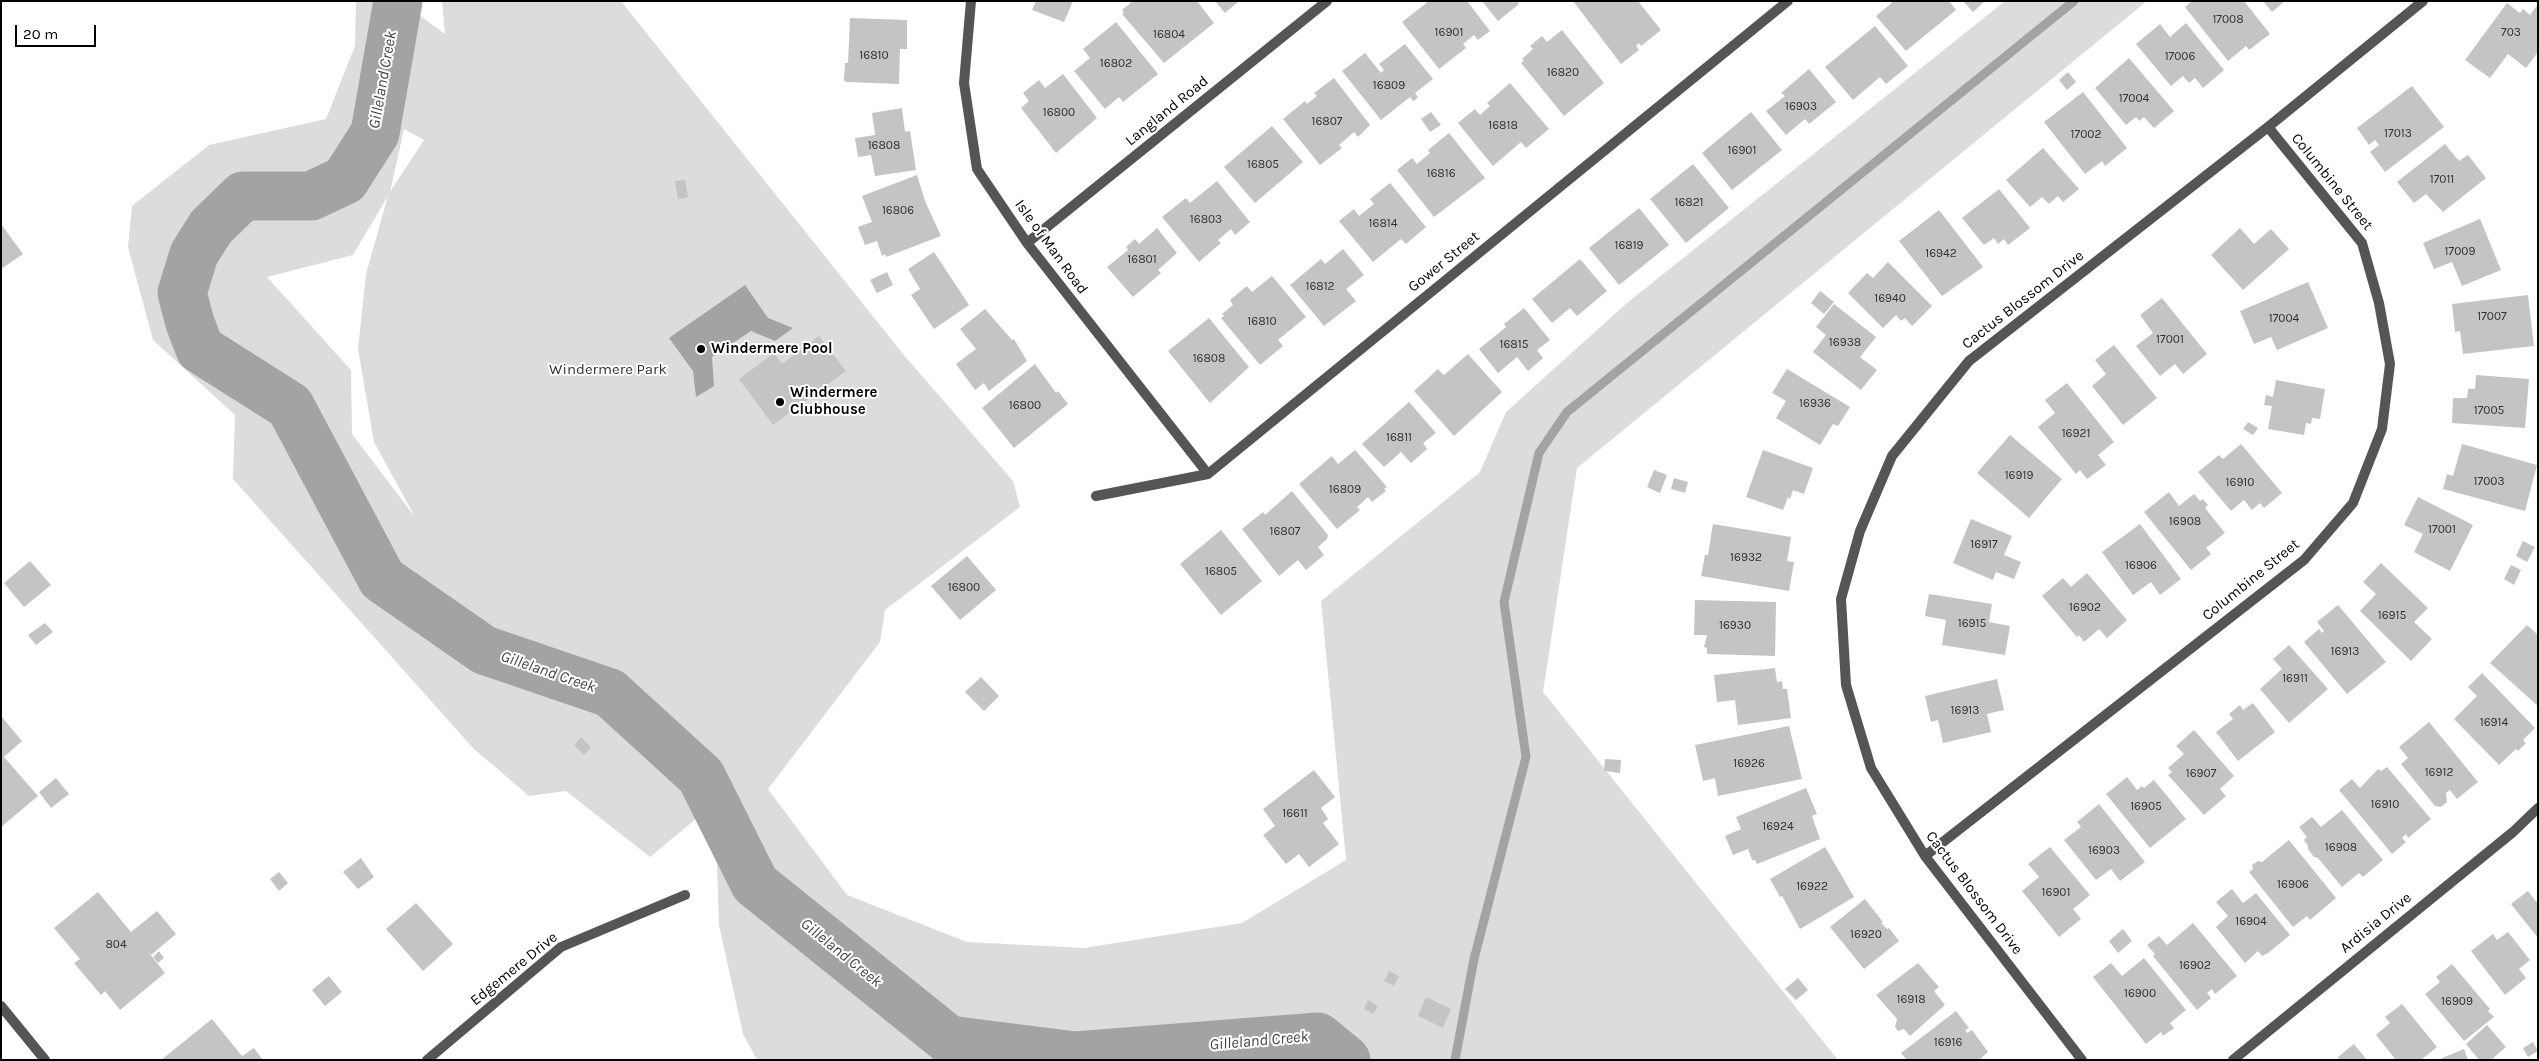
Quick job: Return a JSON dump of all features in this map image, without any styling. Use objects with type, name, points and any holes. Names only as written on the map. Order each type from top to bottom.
[{"type":"street","name":"Isle of Man Road","points":[[971,1],[964,83],[977,169],[1027,243],[1208,474]]},
{"type":"street","name":"Langland Road","points":[[1027,243],[1327,1]]},
{"type":"street","name":"Gower Street","points":[[1096,496],[1208,474],[1788,1]]},
{"type":"street","name":"Cactus Blossom Drive","points":[[2082,1060],[1925,856],[1871,768],[1846,685],[1841,599],[1860,531],[1892,456],[1969,361],[2268,127],[2423,1]]},
{"type":"street","name":"Columbine Street","points":[[1925,856],[2304,560],[2353,503],[2382,429],[2390,364],[2379,303],[2362,243],[2268,127]]},
{"type":"street","name":"Ardisia Drive","points":[[2232,1060],[2513,832],[2538,808]]},
{"type":"street","name":"Edgemere Drive","points":[[426,1060],[561,946],[685,895]]},
{"type":"street","points":[[1,1006],[45,1060]]},
{"type":"green space","name":"Windermere Park","points":[[356,1],[417,1],[415,12],[445,34],[442,1],[621,1],[903,354],[1013,481],[1020,507],[885,610],[880,642],[768,789],[847,895],[967,942],[1084,948],[1242,923],[1346,860],[1321,601],[1480,472],[1506,412],[1627,303],[2005,1],[2147,1],[1577,468],[1543,692],[1838,1060],[757,1060],[743,1034],[719,925],[717,865],[738,825],[720,799],[650,857],[566,791],[529,796],[473,748],[233,479],[235,415],[153,340],[128,247],[132,206],[209,145],[326,119],[355,46]],"holes":[[[404,129],[424,140],[390,192]],[[388,196],[366,274],[358,349],[374,442],[415,517],[352,434],[351,370],[267,277],[353,255]]]},
{"type":"shaded area","name":"Windermere Pool","points":[[745,285],[768,318],[793,328],[775,341],[751,331],[712,357],[714,386],[696,397],[693,371],[669,338]]},
{"type":"building","points":[[1036,1],[1073,1],[1064,22],[1032,10]]},
{"type":"building","points":[[1133,1],[1197,1],[1214,23],[1164,63],[1122,14],[1124,13],[1122,10]]},
{"type":"building","points":[[1215,1],[1239,1],[1225,13]]},
{"type":"building","points":[[1429,1],[1467,1],[1490,31],[1478,40],[1474,35],[1463,44],[1466,48],[1439,69],[1402,22]]},
{"type":"building","points":[[1482,1],[1517,1],[1519,4],[1498,21]]},
{"type":"building","points":[[1573,1],[1638,1],[1661,30],[1641,46],[1639,43],[1636,46],[1639,50],[1621,64]]},
{"type":"building","points":[[1894,1],[1949,1],[1956,10],[1906,51],[1876,16]]},
{"type":"building","points":[[1963,1],[1985,1],[1973,12]]},
{"type":"building","points":[[2192,1],[2244,1],[2270,34],[2249,50],[2246,46],[2228,61],[2185,7]]},
{"type":"building","points":[[2263,1],[2285,1],[2272,12]]},
{"type":"building","points":[[2507,3],[2520,13],[2523,9],[2530,15],[2538,4],[2538,52],[2526,68],[2508,54],[2490,78],[2465,60]]},
{"type":"building","points":[[850,18],[907,20],[907,49],[900,49],[899,84],[846,82],[844,80],[845,63],[848,63]]},
{"type":"building","points":[[1116,22],[1158,74],[1123,102],[1119,97],[1105,109],[1074,71],[1090,58],[1083,49]]},
{"type":"building","points":[[2186,23],[2224,70],[2203,88],[2195,78],[2189,83],[2183,76],[2171,86],[2136,44],[2160,24],[2170,37]]},
{"type":"building","points":[[1875,26],[1908,66],[1886,84],[1880,77],[1853,100],[1825,67]]},
{"type":"building","points":[[1562,30],[1604,83],[1564,116],[1521,63],[1524,61],[1522,59],[1533,49],[1530,46],[1542,36],[1547,42]]},
{"type":"building","points":[[1405,44],[1433,79],[1415,93],[1418,97],[1415,100],[1413,101],[1410,97],[1381,120],[1342,71],[1365,53],[1381,73],[1384,70],[1379,64]]},
{"type":"building","points":[[2129,58],[2174,111],[2154,128],[2144,117],[2139,121],[2136,117],[2126,125],[2095,88]]},
{"type":"building","points":[[1809,69],[1836,102],[1809,124],[1805,119],[1786,135],[1766,111],[1785,96],[1781,93]]},
{"type":"building","points":[[2068,72],[2076,82],[2067,90],[2059,80]]},
{"type":"building","points":[[1063,74],[1097,118],[1056,153],[1021,108],[1029,101],[1023,93],[1039,80],[1045,88]]},
{"type":"building","points":[[1334,78],[1370,125],[1358,137],[1354,132],[1339,145],[1342,148],[1320,165],[1283,119],[1305,101],[1307,104],[1317,96],[1314,93]]},
{"type":"building","points":[[1510,83],[1549,129],[1526,148],[1521,142],[1493,166],[1458,123],[1475,109],[1480,115],[1490,106],[1487,103]]},
{"type":"building","points":[[2412,86],[2444,127],[2385,172],[2370,152],[2379,145],[2375,140],[2369,145],[2357,128]]},
{"type":"building","points":[[2083,92],[2127,148],[2105,166],[2102,161],[2085,174],[2044,122]]},
{"type":"building","points":[[902,108],[905,132],[910,131],[916,170],[875,176],[871,155],[858,157],[855,138],[875,135],[872,113]]},
{"type":"building","points":[[1431,112],[1441,125],[1430,132],[1421,119]]},
{"type":"building","points":[[1751,112],[1782,150],[1732,190],[1702,153]]},
{"type":"building","points":[[1272,126],[1303,162],[1255,203],[1224,167]]},
{"type":"building","points":[[1449,133],[1485,178],[1434,217],[1397,170],[1412,158],[1417,164],[1430,153],[1428,150]]},
{"type":"building","points":[[2445,144],[2459,161],[2468,155],[2486,178],[2443,212],[2426,194],[2414,203],[2397,182]]},
{"type":"building","points":[[2043,148],[2079,189],[2063,202],[2058,196],[2049,204],[2042,197],[2030,207],[2006,180]]},
{"type":"building","points":[[1693,164],[1729,208],[1686,243],[1650,199]]},
{"type":"building","points":[[917,175],[925,201],[941,236],[886,257],[885,254],[882,256],[877,241],[865,245],[858,227],[872,222],[862,196]]},
{"type":"building","points":[[685,180],[688,197],[678,199],[675,181]]},
{"type":"building","points":[[1217,181],[1250,222],[1235,235],[1231,229],[1218,240],[1221,243],[1199,262],[1162,217],[1186,198],[1190,203]]},
{"type":"building","points":[[1390,183],[1426,227],[1406,244],[1401,239],[1373,262],[1339,221],[1354,209],[1359,216],[1374,204],[1370,199]]},
{"type":"building","points":[[1999,189],[2030,228],[2008,245],[2004,239],[1998,244],[1994,238],[1984,245],[1962,218]]},
{"type":"building","points":[[1639,208],[1669,245],[1619,285],[1589,248]]},
{"type":"building","points":[[1939,210],[1983,267],[1942,296],[1899,241]]},
{"type":"building","points":[[2480,219],[2501,270],[2462,286],[2452,262],[2434,269],[2423,243]]},
{"type":"building","points":[[1,224],[23,254],[1,269]]},
{"type":"building","points":[[1157,228],[1177,253],[1158,270],[1161,273],[1133,297],[1107,267],[1128,250],[1126,247],[1135,239],[1139,244]]},
{"type":"building","points":[[2240,228],[2254,244],[2271,229],[2289,249],[2243,290],[2211,255]]},
{"type":"building","points":[[1343,249],[1364,275],[1346,289],[1356,301],[1324,326],[1290,285],[1321,259],[1325,264]]},
{"type":"building","points":[[934,252],[969,305],[934,329],[911,295],[920,289],[908,269]]},
{"type":"building","points":[[1580,259],[1607,291],[1577,316],[1570,308],[1552,323],[1532,299]]},
{"type":"building","points":[[1888,262],[1932,306],[1912,326],[1905,318],[1901,321],[1896,315],[1883,328],[1848,293],[1867,273],[1873,278]]},
{"type":"building","points":[[887,272],[893,285],[877,293],[870,280]]},
{"type":"building","points":[[1272,276],[1306,317],[1278,340],[1283,346],[1260,365],[1221,318],[1224,316],[1222,314],[1233,305],[1230,300],[1247,286],[1252,292]]},
{"type":"building","points":[[2308,282],[2328,328],[2277,350],[2271,337],[2254,344],[2240,311]]},
{"type":"building","points":[[1820,291],[1834,302],[1824,314],[1811,303]]},
{"type":"building","points":[[2528,295],[2534,346],[2463,354],[2460,331],[2455,332],[2452,304]]},
{"type":"building","points":[[2162,298],[2207,354],[2183,374],[2175,364],[2160,376],[2136,346],[2153,333],[2140,315]]},
{"type":"building","points":[[1834,304],[1876,337],[1860,357],[1877,370],[1861,390],[1813,352],[1826,335],[1816,327]]},
{"type":"building","points":[[1524,308],[1550,340],[1537,350],[1543,358],[1528,371],[1517,357],[1498,373],[1479,349],[1506,327],[1504,324]]},
{"type":"building","points":[[985,309],[1012,340],[1014,339],[1027,361],[989,391],[984,383],[975,390],[956,364],[976,349],[960,329]]},
{"type":"building","points":[[1209,318],[1249,367],[1210,403],[1168,351]]},
{"type":"building","name":"Windermere Clubhouse","points":[[819,336],[846,371],[773,425],[739,379],[774,353],[782,364]]},
{"type":"building","points":[[2114,345],[2157,398],[2123,425],[2092,386],[2106,374],[2095,360]]},
{"type":"building","points":[[1468,354],[1502,392],[1454,436],[1414,391],[1438,369],[1444,375]]},
{"type":"building","points":[[1035,364],[1056,393],[1058,391],[1068,404],[1014,448],[982,408]]},
{"type":"building","points":[[1787,369],[1850,407],[1838,426],[1833,424],[1820,445],[1776,418],[1786,401],[1772,393]]},
{"type":"building","points":[[2476,375],[2529,379],[2525,428],[2452,423],[2453,398],[2467,398],[2468,389],[2475,389]]},
{"type":"building","points":[[2276,380],[2325,389],[2320,419],[2312,418],[2311,424],[2306,423],[2304,435],[2268,429],[2272,406],[2264,405],[2266,395],[2273,397]]},
{"type":"building","points":[[2067,383],[2114,442],[2098,455],[2106,465],[2087,479],[2080,470],[2076,474],[2038,427],[2055,413],[2045,400]]},
{"type":"building","points":[[1409,402],[1436,433],[1423,443],[1427,449],[1411,463],[1401,452],[1384,467],[1362,444]]},
{"type":"building","points":[[2248,422],[2258,428],[2253,435],[2243,429]]},
{"type":"building","points":[[2010,435],[2062,479],[2029,518],[1977,473]]},
{"type":"building","points":[[2241,444],[2282,493],[2264,508],[2260,503],[2252,510],[2244,500],[2231,511],[2198,472],[2219,455],[2223,459]]},
{"type":"building","points":[[2462,444],[2537,465],[2525,511],[2443,489],[2447,474],[2453,476]]},
{"type":"building","points":[[1355,450],[1387,487],[1384,489],[1386,491],[1372,502],[1368,497],[1357,507],[1360,510],[1337,529],[1299,484],[1332,456],[1338,464]]},
{"type":"building","points":[[1763,450],[1813,468],[1804,494],[1793,490],[1783,510],[1746,497]]},
{"type":"building","points":[[1654,470],[1667,475],[1660,493],[1647,487]]},
{"type":"building","points":[[1674,478],[1688,482],[1685,493],[1671,489]]},
{"type":"building","points":[[1292,491],[1328,535],[1327,539],[1318,547],[1324,555],[1306,570],[1298,560],[1279,576],[1242,529],[1263,512],[1265,515]]},
{"type":"building","points":[[2169,492],[2179,506],[2194,494],[2200,501],[2203,499],[2208,505],[2205,508],[2225,533],[2206,548],[2211,554],[2191,570],[2144,512]]},
{"type":"building","points":[[2418,497],[2473,525],[2450,571],[2414,552],[2423,534],[2404,525]]},
{"type":"building","points":[[1971,519],[2012,536],[2004,555],[2021,562],[2014,579],[1996,572],[1993,580],[1953,563]]},
{"type":"building","points":[[1713,524],[1791,537],[1787,561],[1794,562],[1789,591],[1701,576],[1705,555],[1708,555]]},
{"type":"building","points":[[2140,524],[2181,579],[2160,595],[2151,582],[2133,595],[2102,552]]},
{"type":"building","points":[[1221,530],[1262,581],[1221,615],[1180,564]]},
{"type":"building","points":[[2523,541],[2535,547],[2527,562],[2516,556]]},
{"type":"building","points":[[967,556],[996,590],[960,620],[931,586]]},
{"type":"building","points":[[30,561],[51,585],[24,607],[4,583]]},
{"type":"building","points":[[2381,563],[2428,608],[2414,622],[2432,639],[2411,661],[2360,611],[2376,594],[2363,582]]},
{"type":"building","points":[[2511,565],[2521,570],[2514,585],[2504,579]]},
{"type":"building","points":[[2087,573],[2127,620],[2107,638],[2099,629],[2084,642],[2079,635],[2077,637],[2042,596],[2063,578],[2071,587]]},
{"type":"building","points":[[1929,594],[1992,604],[1989,622],[2010,626],[2005,655],[1942,645],[1946,620],[1925,616]]},
{"type":"building","points":[[1695,600],[1776,602],[1775,656],[1707,654],[1707,648],[1704,647],[1707,635],[1694,635]]},
{"type":"building","points":[[2338,605],[2386,662],[2347,694],[2304,642],[2319,629],[2322,633],[2324,631],[2317,622]]},
{"type":"building","points":[[45,623],[53,632],[36,645],[28,635]]},
{"type":"building","points":[[2527,625],[2538,635],[2538,706],[2490,663]]},
{"type":"building","points":[[2289,645],[2328,689],[2289,723],[2260,689],[2282,669],[2273,659]]},
{"type":"building","points":[[1775,668],[1777,682],[1782,681],[1783,689],[1787,689],[1791,718],[1738,725],[1735,700],[1717,702],[1714,675]]},
{"type":"building","points":[[2482,673],[2535,728],[2523,740],[2526,743],[2518,751],[2516,749],[2499,765],[2454,719],[2477,696],[2468,687]]},
{"type":"building","points":[[981,677],[999,696],[984,711],[965,692]]},
{"type":"building","points":[[1997,679],[2004,710],[1987,714],[1991,732],[1943,743],[1938,720],[1931,722],[1925,696]]},
{"type":"building","points":[[2253,703],[2275,732],[2238,761],[2216,732],[2233,719],[2229,714],[2240,705],[2243,710]]},
{"type":"building","points":[[1,716],[22,741],[4,757],[38,796],[1,827]]},
{"type":"building","points":[[2429,722],[2478,782],[2457,799],[2450,790],[2446,793],[2447,802],[2441,807],[2435,806],[2401,764],[2408,758],[2399,747]]},
{"type":"building","points":[[1789,726],[1802,779],[1718,796],[1715,778],[1703,781],[1695,745]]},
{"type":"building","points":[[2194,730],[2234,776],[2220,789],[2226,796],[2204,815],[2168,775],[2172,772],[2168,768],[2184,754],[2176,746]]},
{"type":"building","points":[[581,737],[591,747],[584,755],[574,745]]},
{"type":"building","points":[[1605,759],[1621,760],[1620,773],[1604,771]]},
{"type":"building","points":[[2387,767],[2431,819],[2408,838],[2406,834],[2402,838],[2406,842],[2392,854],[2339,790],[2352,779],[2360,788],[2378,769],[2381,771]]},
{"type":"building","points":[[1314,770],[1335,797],[1321,808],[1328,819],[1323,823],[1339,844],[1309,867],[1299,854],[1286,864],[1263,835],[1275,826],[1263,809]]},
{"type":"building","points":[[2127,777],[2137,790],[2142,786],[2144,788],[2154,780],[2186,819],[2150,848],[2106,794]]},
{"type":"building","points":[[56,778],[69,794],[51,808],[39,792]]},
{"type":"building","points":[[1806,788],[1817,814],[1812,816],[1820,839],[1757,864],[1755,860],[1752,860],[1748,849],[1733,855],[1725,836],[1741,829],[1736,817]]},
{"type":"building","points":[[2099,804],[2145,862],[2120,881],[2111,869],[2096,880],[2064,840],[2081,827],[2077,822]]},
{"type":"building","points":[[2342,810],[2383,860],[2363,877],[2359,873],[2342,887],[2308,849],[2304,840],[2307,837],[2299,827],[2312,817],[2321,827]]},
{"type":"building","points":[[2289,840],[2336,898],[2310,920],[2307,916],[2293,927],[2249,872],[2253,869],[2252,865],[2258,861],[2262,862]]},
{"type":"building","points":[[1825,847],[1854,897],[1800,929],[1782,896],[1780,897],[1770,879]]},
{"type":"building","points":[[2050,847],[2090,895],[2073,909],[2081,919],[2059,937],[2022,891],[2039,877],[2028,864]]},
{"type":"building","points":[[361,858],[374,877],[358,889],[343,872]]},
{"type":"building","points":[[279,872],[288,883],[279,891],[270,879]]},
{"type":"building","points":[[2232,889],[2243,903],[2256,893],[2290,935],[2268,953],[2262,956],[2258,951],[2245,963],[2216,927],[2228,916],[2216,902]]},
{"type":"building","points":[[2528,891],[2538,904],[2538,938],[2511,904]]},
{"type":"building","points":[[98,892],[131,932],[157,911],[176,934],[151,955],[149,953],[165,973],[120,1010],[105,991],[101,995],[74,963],[80,959],[54,928]]},
{"type":"building","points":[[1865,899],[1883,922],[1881,923],[1887,929],[1889,928],[1899,941],[1864,969],[1830,927]]},
{"type":"building","points":[[416,903],[453,944],[423,971],[386,929]]},
{"type":"building","points":[[2193,923],[2237,976],[2215,994],[2212,989],[2207,993],[2211,998],[2197,1010],[2153,956],[2155,954],[2147,945],[2159,936],[2167,945]]},
{"type":"building","points":[[2123,929],[2132,941],[2118,953],[2109,941]]},
{"type":"building","points":[[2508,932],[2530,960],[2519,969],[2526,978],[2505,995],[2471,951],[2493,934],[2497,940]]},
{"type":"building","points":[[159,951],[164,958],[158,963],[153,957]]},
{"type":"building","points":[[2144,958],[2186,1010],[2170,1023],[2174,1028],[2163,1036],[2161,1032],[2146,1044],[2093,977],[2111,963],[2122,976]]},
{"type":"building","points":[[1918,963],[1939,987],[1934,991],[1945,1005],[1910,1036],[1904,1029],[1898,1031],[1895,1027],[1897,1019],[1876,995]]},
{"type":"building","points":[[2452,964],[2490,1009],[2488,1011],[2494,1017],[2464,1041],[2425,994],[2440,982],[2436,977]]},
{"type":"building","points":[[1389,971],[1399,976],[1394,986],[1384,981]]},
{"type":"building","points":[[329,976],[342,992],[325,1006],[312,990]]},
{"type":"building","points":[[1798,978],[1808,990],[1796,1000],[1785,989]]},
{"type":"building","points":[[1426,997],[1451,1009],[1443,1028],[1418,1016]]},
{"type":"building","points":[[1368,1000],[1378,1006],[1373,1014],[1364,1009]]},
{"type":"building","points":[[2402,1004],[2437,1047],[2421,1060],[2396,1060],[2376,1035],[2390,1023],[2385,1017]]},
{"type":"building","points":[[1956,1011],[1969,1028],[1965,1030],[1967,1033],[1972,1030],[1988,1052],[1979,1060],[1907,1060],[1901,1053]]},
{"type":"building","points":[[212,1019],[242,1056],[254,1048],[263,1060],[161,1060]]},
{"type":"building","points":[[2487,1025],[2506,1047],[2491,1060],[2479,1060],[2466,1044]]},
{"type":"building","points":[[2533,1042],[2538,1051],[2528,1057],[2523,1048]]},
{"type":"building","points":[[2354,1044],[2367,1060],[2340,1060],[2338,1057]]},
{"type":"building","points":[[2464,1049],[2468,1060],[2442,1060],[2442,1058]]},
{"type":"waterway","name":"Gilleland Creek","points":[[398,1],[375,133],[345,180],[311,196],[243,196],[211,227],[194,254],[182,293],[190,323],[200,349],[290,406],[382,579],[484,650],[610,693],[701,776],[755,884],[949,1040],[1075,1056],[1318,1037],[1346,1060]]},
{"type":"waterway","points":[[1455,1060],[1474,959],[1526,757],[1504,602],[1539,453],[1567,412],[2074,1]]},
{"type":"place","name":"Windermere Pool","points":[[701,349]]},
{"type":"place","name":"Windermere Clubhouse","points":[[780,402]]}]
